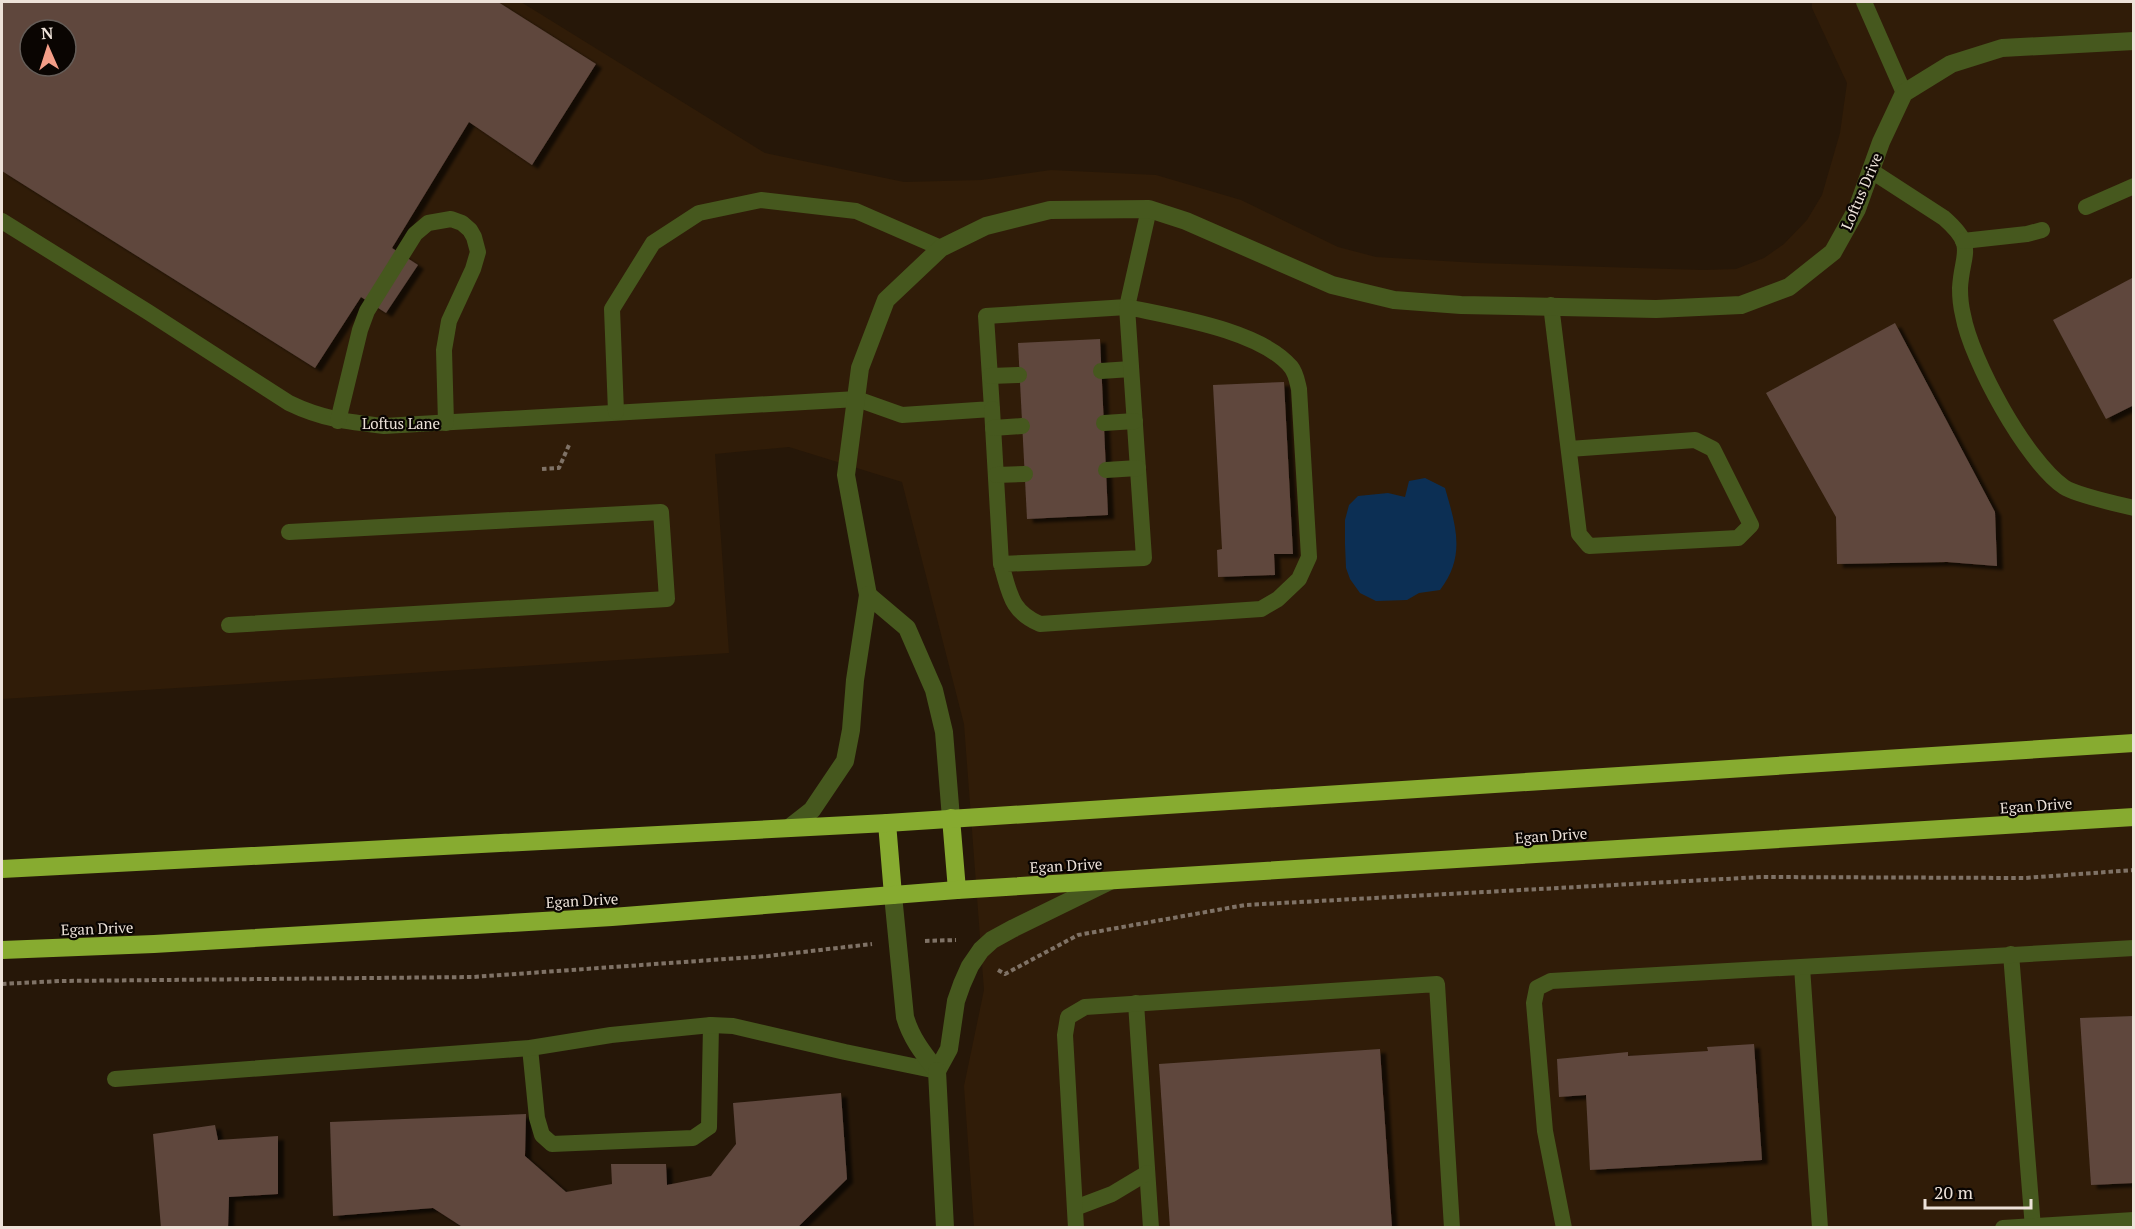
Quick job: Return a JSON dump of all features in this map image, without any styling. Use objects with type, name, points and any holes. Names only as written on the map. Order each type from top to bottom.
[{"type":"highway","points":[[2,868],[887,823],[2133,743]]},
{"type":"highway","name":"Egan Drive","points":[[2,950],[165,943],[623,916],[957,890],[2133,817]]},
{"type":"highway","points":[[951,818],[957,890]]},
{"type":"highway","points":[[887,823],[893,895]]},
{"type":"street","points":[[1905,93],[1951,64],[2002,48],[2133,41]]},
{"type":"street","name":"Loftus Drive","points":[[789,828],[812,810],[845,761],[851,730],[855,680],[868,595],[846,475],[860,368],[886,300],[941,248],[986,226],[1050,210],[1149,209],[1186,220],[1332,285],[1394,300],[1461,305],[1551,305],[1656,309],[1741,305],[1789,287],[1833,252],[1857,209],[1870,170],[1905,93]]},
{"type":"street","points":[[868,595],[907,628],[934,690],[944,732],[951,818]]},
{"type":"street","points":[[945,1227],[937,1071],[948,1049],[956,1001],[970,966],[981,950],[992,940],[1110,880]]},
{"type":"street","points":[[893,895],[905,1017],[911,1036],[937,1071]]},
{"type":"lane","points":[[1864,2],[1905,93]]},
{"type":"lane","points":[[1870,170],[1944,218],[1954,226],[1964,241],[1966,254],[1960,288],[1967,334],[1988,382],[2031,455],[2064,487],[2133,508]]},
{"type":"lane","points":[[2086,207],[2133,186]]},
{"type":"lane","points":[[616,412],[612,309],[653,243],[699,213],[761,200],[855,211],[941,248]]},
{"type":"lane","points":[[1001,564],[1144,558],[1127,307],[1149,209]]},
{"type":"lane","points":[[338,421],[360,330],[367,311],[415,234],[428,223],[451,219],[462,223],[470,230],[478,252],[473,269],[449,321],[444,350],[446,423]]},
{"type":"lane","name":"Loftus Lane","points":[[2,221],[288,403],[338,421],[384,426],[856,399]]},
{"type":"lane","points":[[1964,241],[2027,234],[2042,230]]},
{"type":"lane","points":[[1551,305],[1579,534],[1589,546],[1738,538],[1751,525],[1713,449],[1695,440],[1569,449]]},
{"type":"lane","points":[[1127,307],[1226,329],[1272,352],[1290,366],[1296,376],[1299,388],[1309,557],[1299,579],[1278,599],[1261,609],[1040,624],[1025,618],[1013,601],[1001,564],[986,316],[1127,307]]},
{"type":"lane","points":[[1101,371],[1131,369]]},
{"type":"lane","points":[[990,376],[1019,375]]},
{"type":"lane","points":[[856,399],[902,415],[992,409]]},
{"type":"lane","points":[[1104,423],[1135,422]]},
{"type":"lane","points":[[993,428],[1022,426]]},
{"type":"lane","points":[[1106,470],[1138,468]]},
{"type":"lane","points":[[996,475],[1025,474]]},
{"type":"lane","points":[[229,624],[667,599],[661,512],[289,532]]},
{"type":"lane","points":[[1564,1227],[1545,1131],[1534,1003],[1537,988],[1551,981],[2133,948]]},
{"type":"lane","points":[[2011,954],[2032,1227]]},
{"type":"lane","points":[[1802,967],[1820,1227]]},
{"type":"lane","points":[[1076,1227],[1065,1035],[1068,1017],[1085,1006],[1437,984],[1452,1227]]},
{"type":"lane","points":[[1137,1003],[1151,1227]]},
{"type":"lane","points":[[115,1079],[531,1048],[612,1035],[711,1026],[733,1026],[937,1071]]},
{"type":"lane","points":[[531,1048],[537,1118],[542,1135],[552,1144],[693,1138],[709,1126],[711,1026]]},
{"type":"lane","points":[[1075,1208],[1112,1194],[1147,1173]]},
{"type":"lane","points":[[2003,1227],[2133,1220]]},
{"type":"path","points":[[542,469],[559,468],[569,445]]},
{"type":"shaded area","points":[[2,2],[521,2],[765,153],[904,182],[981,180],[1051,170],[1156,175],[1241,200],[1338,247],[1376,257],[1478,263],[1703,270],[1736,269],[1764,258],[1784,244],[1807,220],[1822,195],[1840,133],[1847,83],[1812,8],[1812,2],[2133,2],[2133,1227],[974,1227],[964,1086],[984,990],[964,724],[902,482],[789,447],[715,454],[729,653],[2,699]]},
{"type":"water","points":[[1425,478],[1445,488],[1455,528],[1456,553],[1453,565],[1440,590],[1419,593],[1407,600],[1376,601],[1360,593],[1350,579],[1346,568],[1345,520],[1349,505],[1358,496],[1388,493],[1405,497],[1409,481]]},
{"type":"building","points":[[2,2],[498,2],[596,64],[532,165],[469,122],[392,248],[418,265],[386,313],[361,297],[315,368],[2,171]]},
{"type":"building","points":[[2134,277],[2134,405],[2106,419],[2053,320]]},
{"type":"building","points":[[1895,323],[1995,512],[1997,566],[1947,562],[1837,564],[1836,517],[1766,393]]},
{"type":"building","points":[[1100,339],[1108,515],[1027,519],[1018,343]]},
{"type":"building","points":[[1284,382],[1293,554],[1274,554],[1275,575],[1218,577],[1217,550],[1222,549],[1213,385]]},
{"type":"building","points":[[2134,1016],[2134,1183],[2091,1185],[2080,1018]]},
{"type":"building","points":[[1754,1044],[1762,1160],[1590,1170],[1586,1095],[1559,1097],[1557,1059],[1628,1052],[1628,1056],[1708,1051],[1707,1047]]},
{"type":"building","points":[[1380,1049],[1392,1228],[1170,1228],[1159,1064]]},
{"type":"building","points":[[841,1093],[847,1179],[797,1228],[464,1228],[433,1208],[333,1216],[330,1122],[526,1114],[525,1156],[566,1192],[612,1184],[611,1164],[666,1164],[667,1185],[711,1176],[736,1144],[733,1103]]},
{"type":"building","points":[[215,1125],[218,1140],[278,1136],[278,1194],[229,1197],[228,1228],[161,1228],[153,1134]]}]
